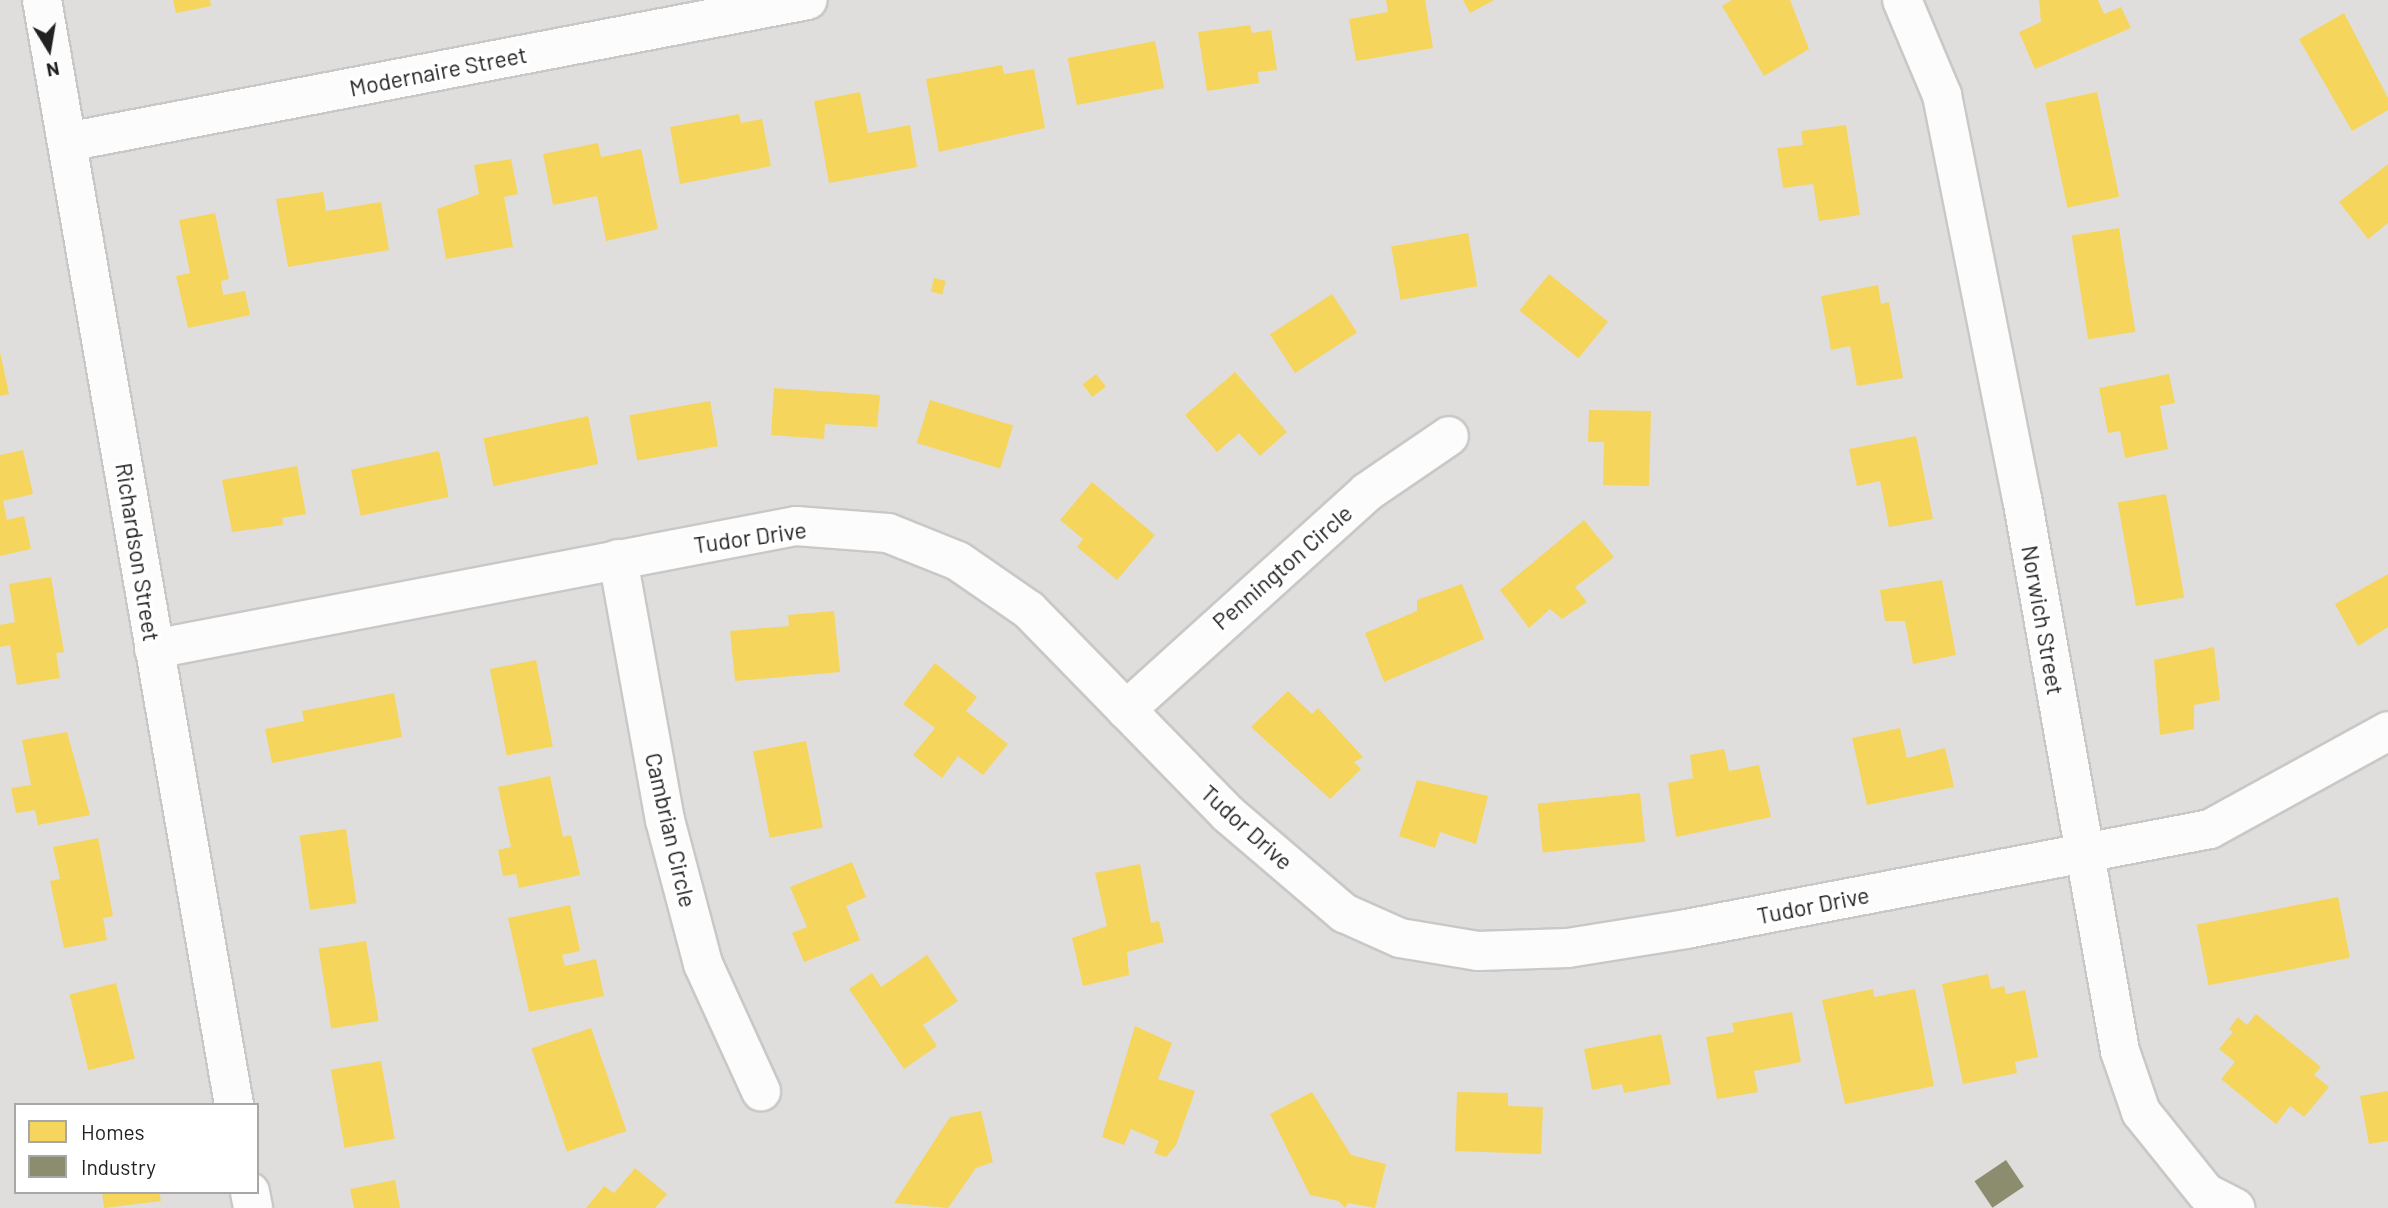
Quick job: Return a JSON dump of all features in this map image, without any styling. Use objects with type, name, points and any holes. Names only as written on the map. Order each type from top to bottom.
[{"type":"street","name":"Richardson Street","points":[[42,0],[234,1103]]},
{"type":"street","name":"Modernaire Street","points":[[67,142],[808,0]]},
{"type":"street","name":"Norwich Street","points":[[1902,0],[1942,95],[2022,498],[2120,1051],[2141,1112],[2206,1193],[2235,1208]]},
{"type":"street","name":"Pennington Circle","points":[[1126,710],[1347,509],[1449,436]]},
{"type":"street","name":"Tudor Drive","points":[[154,649],[796,526],[888,533],[958,561],[1029,610],[1228,814],[1345,913],[1401,939],[1478,951],[1633,937],[2210,829],[2388,731]]},
{"type":"street","name":"Cambrian Circle","points":[[618,559],[666,820],[703,964],[761,1091]]},
{"type":"shaded area","points":[[0,0],[2388,0],[2388,1208],[0,1208]]},
{"type":"building: Homes","points":[[173,0],[210,0],[211,6],[176,13]]},
{"type":"building: Homes","points":[[1386,0],[1425,0],[1433,48],[1356,61],[1349,19],[1388,12]]},
{"type":"building: Homes","points":[[1463,0],[1494,0],[1470,13]]},
{"type":"building: Homes","points":[[1732,0],[1790,0],[1809,49],[1764,76],[1722,6]]},
{"type":"building: Homes","points":[[2039,0],[2098,0],[2104,14],[2121,7],[2131,28],[2035,69],[2019,32],[2041,22]]},
{"type":"building: Homes","points":[[2344,13],[2388,98],[2388,110],[2352,131],[2299,39]]},
{"type":"building: Homes","points":[[1250,25],[1252,33],[1271,30],[1277,70],[1258,72],[1259,83],[1207,91],[1198,32]]},
{"type":"building: Homes","points":[[1155,41],[1164,88],[1077,105],[1068,58]]},
{"type":"building: Homes","points":[[1002,65],[1004,74],[1034,69],[1045,128],[939,152],[926,79]]},
{"type":"building: Homes","points":[[860,92],[868,133],[910,125],[917,167],[829,183],[814,101]]},
{"type":"building: Homes","points":[[2097,92],[2119,197],[2067,208],[2045,103]]},
{"type":"building: Homes","points":[[739,114],[741,123],[762,119],[771,166],[680,184],[670,127]]},
{"type":"building: Homes","points":[[1846,125],[1860,215],[1819,221],[1813,184],[1783,188],[1777,148],[1803,145],[1801,131]]},
{"type":"building: Homes","points":[[598,143],[601,157],[641,149],[658,229],[606,241],[597,196],[553,205],[543,154]]},
{"type":"building: Homes","points":[[511,159],[518,194],[504,197],[513,247],[446,259],[437,209],[479,194],[474,165]]},
{"type":"building: Homes","points":[[2388,164],[2388,223],[2368,239],[2339,202]]},
{"type":"building: Homes","points":[[323,192],[326,211],[381,202],[389,250],[288,267],[276,199]]},
{"type":"building: Homes","points":[[215,213],[229,279],[221,281],[223,295],[245,291],[250,315],[188,328],[176,276],[190,273],[179,220]]},
{"type":"building: Homes","points":[[2119,228],[2135,332],[2088,339],[2072,236]]},
{"type":"building: Homes","points":[[1468,233],[1477,286],[1401,300],[1391,247]]},
{"type":"building: Homes","points":[[1549,274],[1608,322],[1578,358],[1519,311]]},
{"type":"building: Homes","points":[[934,278],[946,281],[942,294],[931,292]]},
{"type":"building: Homes","points":[[1878,285],[1881,304],[1889,302],[1903,378],[1857,386],[1850,346],[1831,350],[1821,296]]},
{"type":"building: Homes","points":[[1332,294],[1357,333],[1295,373],[1270,334]]},
{"type":"building: Homes","points":[[0,352],[9,394],[0,396]]},
{"type":"building: Homes","points":[[1235,372],[1287,432],[1260,456],[1239,433],[1217,452],[1185,415]]},
{"type":"building: Homes","points":[[1096,374],[1106,387],[1092,397],[1083,384]]},
{"type":"building: Homes","points":[[2169,374],[2175,403],[2160,406],[2168,449],[2125,458],[2120,431],[2108,433],[2099,388]]},
{"type":"building: Homes","points":[[774,388],[880,395],[877,427],[825,424],[824,439],[771,435]]},
{"type":"building: Homes","points":[[930,400],[1013,425],[1000,468],[917,443]]},
{"type":"building: Homes","points":[[710,401],[718,446],[637,461],[629,415]]},
{"type":"building: Homes","points":[[1589,410],[1651,411],[1649,486],[1603,485],[1604,442],[1588,442]]},
{"type":"building: Homes","points":[[588,416],[598,464],[494,486],[483,438]]},
{"type":"building: Homes","points":[[1916,436],[1933,519],[1889,527],[1880,481],[1857,486],[1849,449]]},
{"type":"building: Homes","points":[[23,450],[33,494],[3,501],[7,520],[24,516],[31,549],[0,556],[0,455]]},
{"type":"building: Homes","points":[[439,451],[449,497],[361,516],[351,470]]},
{"type":"building: Homes","points":[[297,466],[306,514],[282,518],[283,525],[232,532],[222,480]]},
{"type":"building: Homes","points":[[1092,482],[1155,535],[1117,580],[1077,547],[1083,539],[1060,520]]},
{"type":"building: Homes","points":[[2166,494],[2184,597],[2136,606],[2118,503]]},
{"type":"building: Homes","points":[[1584,520],[1614,557],[1575,587],[1587,602],[1562,619],[1550,609],[1529,628],[1500,590]]},
{"type":"building: Homes","points":[[2388,574],[2388,627],[2358,646],[2335,604]]},
{"type":"building: Homes","points":[[51,577],[64,652],[56,653],[60,678],[17,685],[10,645],[0,647],[0,625],[15,622],[9,584]]},
{"type":"building: Homes","points":[[1942,580],[1956,655],[1913,664],[1905,621],[1885,621],[1880,590]]},
{"type":"building: Homes","points":[[1462,584],[1484,639],[1384,682],[1365,633],[1417,611],[1417,600]]},
{"type":"building: Homes","points":[[834,611],[840,672],[735,681],[730,631],[789,626],[788,615]]},
{"type":"building: Homes","points":[[2214,647],[2220,700],[2194,705],[2194,729],[2160,735],[2154,660]]},
{"type":"building: Homes","points":[[536,660],[553,746],[507,755],[490,669]]},
{"type":"building: Homes","points":[[935,663],[977,697],[966,711],[1008,744],[983,775],[958,756],[942,778],[913,755],[935,728],[903,704]]},
{"type":"building: Homes","points":[[1288,691],[1312,714],[1318,708],[1363,757],[1354,762],[1361,769],[1330,799],[1251,727]]},
{"type":"building: Homes","points":[[394,693],[402,737],[272,763],[265,729],[304,721],[302,711]]},
{"type":"building: Homes","points":[[1900,728],[1907,758],[1945,748],[1954,787],[1867,805],[1852,738]]},
{"type":"building: Homes","points":[[67,732],[90,815],[38,825],[35,810],[16,813],[11,788],[31,785],[22,740]]},
{"type":"building: Homes","points":[[806,741],[823,827],[770,838],[753,751]]},
{"type":"building: Homes","points":[[1724,749],[1729,771],[1759,765],[1771,817],[1676,837],[1668,783],[1693,778],[1690,755]]},
{"type":"building: Homes","points":[[550,776],[563,837],[571,835],[580,875],[519,888],[516,874],[503,876],[498,850],[511,847],[498,787]]},
{"type":"building: Homes","points":[[1417,780],[1488,796],[1476,844],[1440,832],[1435,848],[1399,836]]},
{"type":"building: Homes","points":[[1640,793],[1645,842],[1543,852],[1538,804]]},
{"type":"building: Homes","points":[[346,829],[356,903],[310,910],[299,836]]},
{"type":"building: Homes","points":[[98,838],[113,916],[103,918],[107,940],[64,948],[50,881],[60,879],[53,847]]},
{"type":"building: Homes","points":[[852,862],[866,897],[846,906],[860,940],[804,962],[792,933],[807,927],[790,887]]},
{"type":"building: Homes","points":[[1140,864],[1151,923],[1159,921],[1164,942],[1127,952],[1129,975],[1083,986],[1072,938],[1107,926],[1095,873]]},
{"type":"building: Homes","points":[[2338,897],[2350,958],[2208,985],[2197,924]]},
{"type":"building: Homes","points":[[570,905],[580,951],[562,955],[565,966],[596,959],[604,996],[529,1012],[508,918]]},
{"type":"building: Homes","points":[[366,941],[379,1021],[331,1029],[319,949]]},
{"type":"building: Homes","points":[[927,955],[958,1001],[923,1025],[937,1046],[904,1069],[849,989],[872,973],[881,987]]},
{"type":"building: Homes","points":[[1988,974],[1991,989],[2004,986],[2006,994],[2025,990],[2038,1057],[2015,1062],[2017,1073],[1963,1084],[1942,984]]},
{"type":"building: Homes","points":[[116,983],[135,1059],[88,1070],[69,995]]},
{"type":"building: Homes","points":[[1873,989],[1874,997],[1915,989],[1934,1086],[1845,1104],[1822,1000]]},
{"type":"building: Homes","points":[[1792,1012],[1801,1062],[1754,1071],[1758,1092],[1717,1099],[1706,1037],[1734,1032],[1732,1023]]},
{"type":"building: Homes","points":[[2256,1014],[2321,1067],[2314,1075],[2329,1087],[2304,1117],[2290,1106],[2276,1124],[2221,1079],[2235,1062],[2219,1049],[2233,1032],[2229,1029],[2238,1017],[2247,1025]]},
{"type":"building: Homes","points":[[1135,1026],[1172,1043],[1158,1079],[1195,1091],[1176,1145],[1166,1157],[1154,1153],[1159,1141],[1131,1129],[1124,1145],[1102,1137]]},
{"type":"building: Homes","points":[[591,1028],[626,1131],[567,1152],[531,1049]]},
{"type":"building: Homes","points":[[1661,1034],[1671,1084],[1624,1093],[1622,1084],[1592,1090],[1584,1049]]},
{"type":"building: Homes","points":[[381,1061],[395,1139],[344,1148],[331,1070]]},
{"type":"building: Homes","points":[[2388,1091],[2388,1141],[2369,1144],[2360,1096]]},
{"type":"building: Homes","points":[[1312,1092],[1351,1155],[1386,1164],[1375,1208],[1348,1203],[1345,1208],[1339,1201],[1310,1195],[1270,1114]]},
{"type":"building: Homes","points":[[1457,1092],[1508,1093],[1508,1106],[1543,1107],[1541,1154],[1455,1151]]},
{"type":"building: Homes","points":[[981,1111],[993,1162],[976,1168],[948,1208],[894,1203],[950,1117]]},
{"type":"building: Homes","points":[[635,1168],[667,1194],[655,1208],[586,1208],[604,1186],[614,1193]]},
{"type":"building: Homes","points":[[395,1180],[400,1208],[354,1208],[350,1189]]},
{"type":"building: Homes","points":[[102,1194],[159,1194],[161,1201],[104,1208]]},
{"type":"building: Industry","points":[[2006,1160],[2024,1187],[1992,1208],[1974,1181]]}]
